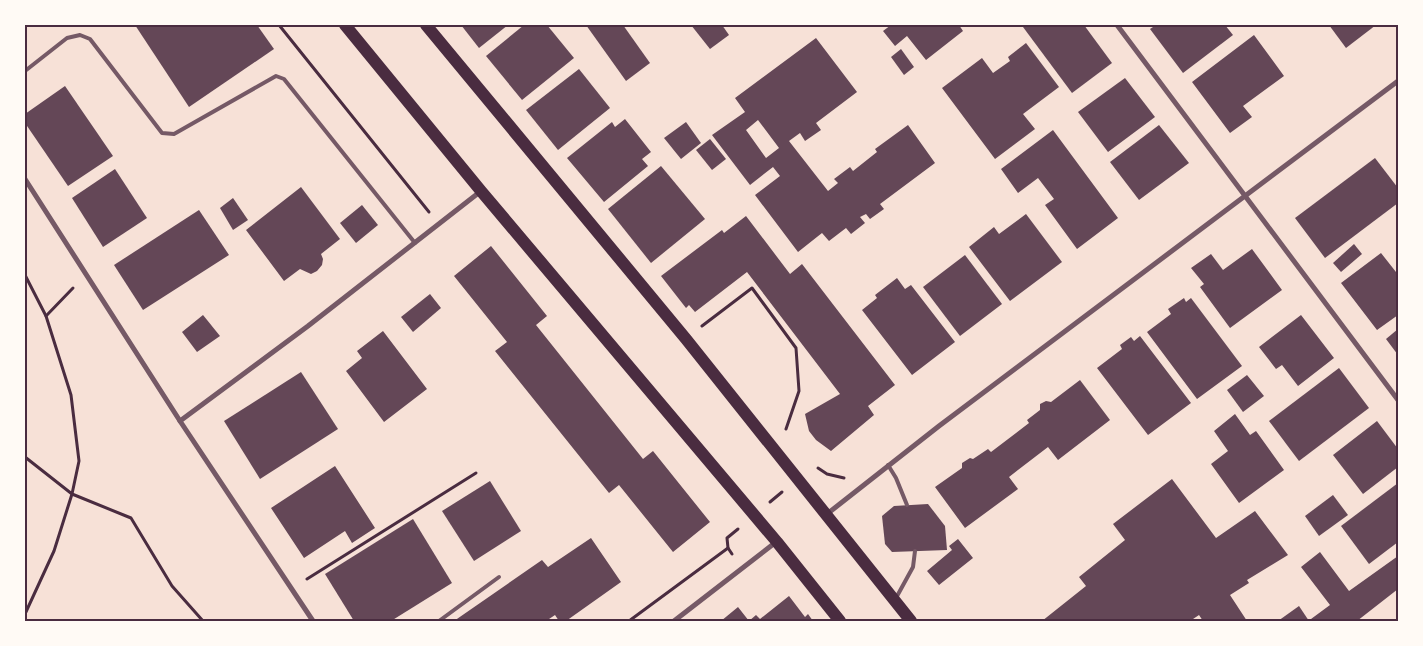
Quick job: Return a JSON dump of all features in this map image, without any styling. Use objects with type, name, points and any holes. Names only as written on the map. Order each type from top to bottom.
[{"type":"main road","points":[[345,25],[481,191],[777,542],[840,621]]},
{"type":"main road","points":[[426,25],[686,339],[911,621]]},
{"type":"street","points":[[1117,25],[1398,400]]},
{"type":"street","points":[[827,514],[888,465],[1398,81]]},
{"type":"street","points":[[25,179],[180,421],[313,621]]},
{"type":"street","points":[[180,421],[315,320],[481,191]]},
{"type":"street","points":[[674,621],[777,542]]},
{"type":"lane","points":[[25,71],[67,38],[80,36],[90,39],[162,133],[174,134],[276,76],[284,79],[415,242]]},
{"type":"lane","points":[[888,465],[896,478],[907,505]]},
{"type":"lane","points":[[894,600],[913,567],[915,552]]},
{"type":"lane","points":[[439,621],[499,577]]},
{"type":"path","points":[[279,25],[439,224]]},
{"type":"path","points":[[46,316],[86,274]]},
{"type":"path","points":[[25,276],[46,316],[71,394],[79,461],[72,494],[54,551],[25,614]]},
{"type":"path","points":[[686,339],[752,288],[796,348],[799,390],[777,454]]},
{"type":"path","points":[[25,457],[72,494],[131,518],[172,586],[203,621]]},
{"type":"path","points":[[292,589],[476,473]]},
{"type":"path","points":[[629,621],[728,548]]},
{"type":"building","points":[[135,25],[257,25],[274,49],[189,107]]},
{"type":"building","points":[[461,25],[508,25],[479,48]]},
{"type":"building","points":[[524,25],[547,25],[574,58],[522,100],[486,56]]},
{"type":"building","points":[[586,25],[623,25],[650,63],[626,81]]},
{"type":"building","points":[[691,25],[722,25],[729,35],[710,49]]},
{"type":"building","points":[[891,25],[959,25],[963,31],[926,60],[907,36],[895,46],[883,31]]},
{"type":"building","points":[[1025,25],[1084,25],[1112,63],[1072,93],[1023,27]]},
{"type":"building","points":[[1156,25],[1225,25],[1233,35],[1183,73],[1150,29]]},
{"type":"building","points":[[1329,25],[1376,25],[1346,48]]},
{"type":"building","points":[[1254,35],[1284,76],[1243,106],[1252,117],[1230,133],[1192,82]]},
{"type":"building","points":[[816,38],[857,92],[816,123],[821,130],[805,141],[800,133],[789,141],[828,191],[838,183],[834,179],[850,167],[853,171],[877,152],[875,149],[908,125],[935,163],[880,204],[884,209],[870,219],[866,214],[860,217],[865,223],[851,234],[846,228],[829,241],[822,233],[798,252],[755,195],[780,176],[773,167],[750,185],[712,135],[745,112],[735,98]],"holes":[[[758,120],[779,148],[766,158],[746,130]]]},
{"type":"building","points":[[1026,43],[1059,87],[1023,114],[1035,129],[995,159],[942,88],[982,58],[993,73],[1010,61],[1008,57]]},
{"type":"building","points":[[901,49],[914,67],[904,75],[891,57]]},
{"type":"building","points":[[579,69],[610,108],[558,150],[526,110]]},
{"type":"building","points":[[1125,78],[1155,117],[1108,152],[1078,112]]},
{"type":"building","points":[[65,86],[113,156],[68,186],[25,123],[25,114]]},
{"type":"building","points":[[625,119],[651,152],[642,159],[648,166],[604,202],[567,158],[612,122],[615,127]]},
{"type":"building","points":[[686,122],[701,143],[681,159],[664,138]]},
{"type":"building","points":[[1159,125],[1189,163],[1139,200],[1110,162]]},
{"type":"building","points":[[1053,130],[1118,218],[1077,249],[1045,205],[1054,199],[1038,178],[1018,193],[1001,169]]},
{"type":"building","points":[[710,139],[726,159],[712,170],[696,150]]},
{"type":"building","points":[[1375,158],[1398,188],[1398,203],[1325,258],[1295,218]]},
{"type":"building","points":[[661,166],[705,219],[651,263],[608,209]]},
{"type":"building","points":[[115,169],[147,218],[103,247],[72,198]]},
{"type":"building","points":[[301,187],[340,239],[321,254],[323,259],[322,265],[317,271],[311,274],[300,269],[284,281],[246,230]]},
{"type":"building","points":[[233,198],[248,220],[233,230],[220,208]]},
{"type":"building","points":[[362,205],[378,225],[356,243],[340,223]]},
{"type":"building","points":[[199,210],[229,255],[143,310],[114,265]]},
{"type":"building","points":[[1026,214],[1062,262],[1010,301],[969,247],[994,227],[999,234]]},
{"type":"building","points":[[746,216],[790,274],[802,264],[895,385],[868,406],[874,415],[831,451],[816,440],[809,431],[805,414],[840,394],[747,272],[695,312],[689,305],[686,308],[661,276],[722,230],[724,233]]},
{"type":"building","points":[[1354,244],[1362,254],[1341,272],[1333,263]]},
{"type":"building","points":[[491,246],[547,316],[536,325],[643,459],[653,451],[710,522],[673,552],[619,485],[609,493],[495,351],[507,342],[454,276]]},
{"type":"building","points":[[1252,249],[1282,290],[1230,328],[1200,287],[1204,284],[1191,268],[1211,254],[1223,270]]},
{"type":"building","points":[[1381,253],[1396,272],[1398,271],[1398,315],[1377,330],[1341,283]]},
{"type":"building","points":[[965,255],[1002,304],[960,336],[923,287]]},
{"type":"building","points":[[897,278],[905,289],[911,285],[955,342],[912,375],[862,310],[877,298],[875,295]]},
{"type":"building","points":[[430,294],[441,308],[413,332],[401,317]]},
{"type":"building","points":[[1184,298],[1186,302],[1191,298],[1242,366],[1197,399],[1147,332],[1171,314],[1168,309]]},
{"type":"building","points":[[203,315],[220,336],[197,352],[182,332]]},
{"type":"building","points":[[1301,315],[1334,358],[1298,386],[1282,365],[1276,369],[1259,347]]},
{"type":"building","points":[[1398,329],[1398,355],[1386,339]]},
{"type":"building","points":[[383,331],[427,389],[384,422],[346,371],[362,358],[357,351]]},
{"type":"building","points":[[1140,336],[1191,403],[1148,435],[1097,368],[1122,349],[1120,345],[1131,337],[1134,341]]},
{"type":"building","points":[[1339,368],[1369,408],[1299,461],[1269,421]]},
{"type":"building","points":[[301,372],[338,429],[260,479],[224,421]]},
{"type":"building","points":[[1247,375],[1264,396],[1243,412],[1227,390]]},
{"type":"building","points":[[1080,380],[1110,420],[1058,460],[1048,447],[1009,477],[1018,489],[965,528],[935,487],[962,468],[962,463],[970,458],[973,459],[988,449],[991,452],[1029,423],[1027,420],[1040,410],[1040,404],[1046,401],[1051,402]]},
{"type":"building","points":[[1235,414],[1250,435],[1256,431],[1284,470],[1239,503],[1211,464],[1228,451],[1214,431]]},
{"type":"building","points":[[1377,421],[1398,449],[1398,467],[1363,494],[1333,455]]},
{"type":"building","points":[[335,466],[375,528],[352,543],[345,531],[304,558],[271,508]]},
{"type":"building","points":[[1172,479],[1216,538],[1255,511],[1288,555],[1247,580],[1249,583],[1230,595],[1247,621],[1203,621],[1199,615],[1190,621],[1042,621],[1086,586],[1079,577],[1125,540],[1113,524]]},
{"type":"building","points":[[490,481],[521,531],[474,561],[442,511]]},
{"type":"building","points":[[1398,483],[1398,542],[1369,564],[1341,526]]},
{"type":"building","points":[[1333,495],[1348,515],[1319,536],[1305,516]]},
{"type":"building","points":[[928,504],[945,526],[947,550],[892,552],[885,544],[882,516],[894,506]]},
{"type":"building","points":[[413,519],[452,583],[391,621],[354,621],[325,574]]},
{"type":"building","points":[[591,538],[621,582],[566,621],[559,621],[555,615],[546,621],[454,621],[542,560],[548,567]]},
{"type":"building","points":[[958,539],[973,558],[939,585],[927,571],[952,550],[949,546]]},
{"type":"building","points":[[1320,552],[1349,591],[1398,556],[1398,589],[1357,621],[1313,621],[1311,619],[1330,605],[1301,567]]},
{"type":"building","points":[[789,596],[805,617],[808,614],[813,621],[749,621],[756,615],[760,619]]},
{"type":"building","points":[[1299,606],[1309,621],[1278,621]]},
{"type":"building","points":[[738,607],[749,621],[721,621]]}]
